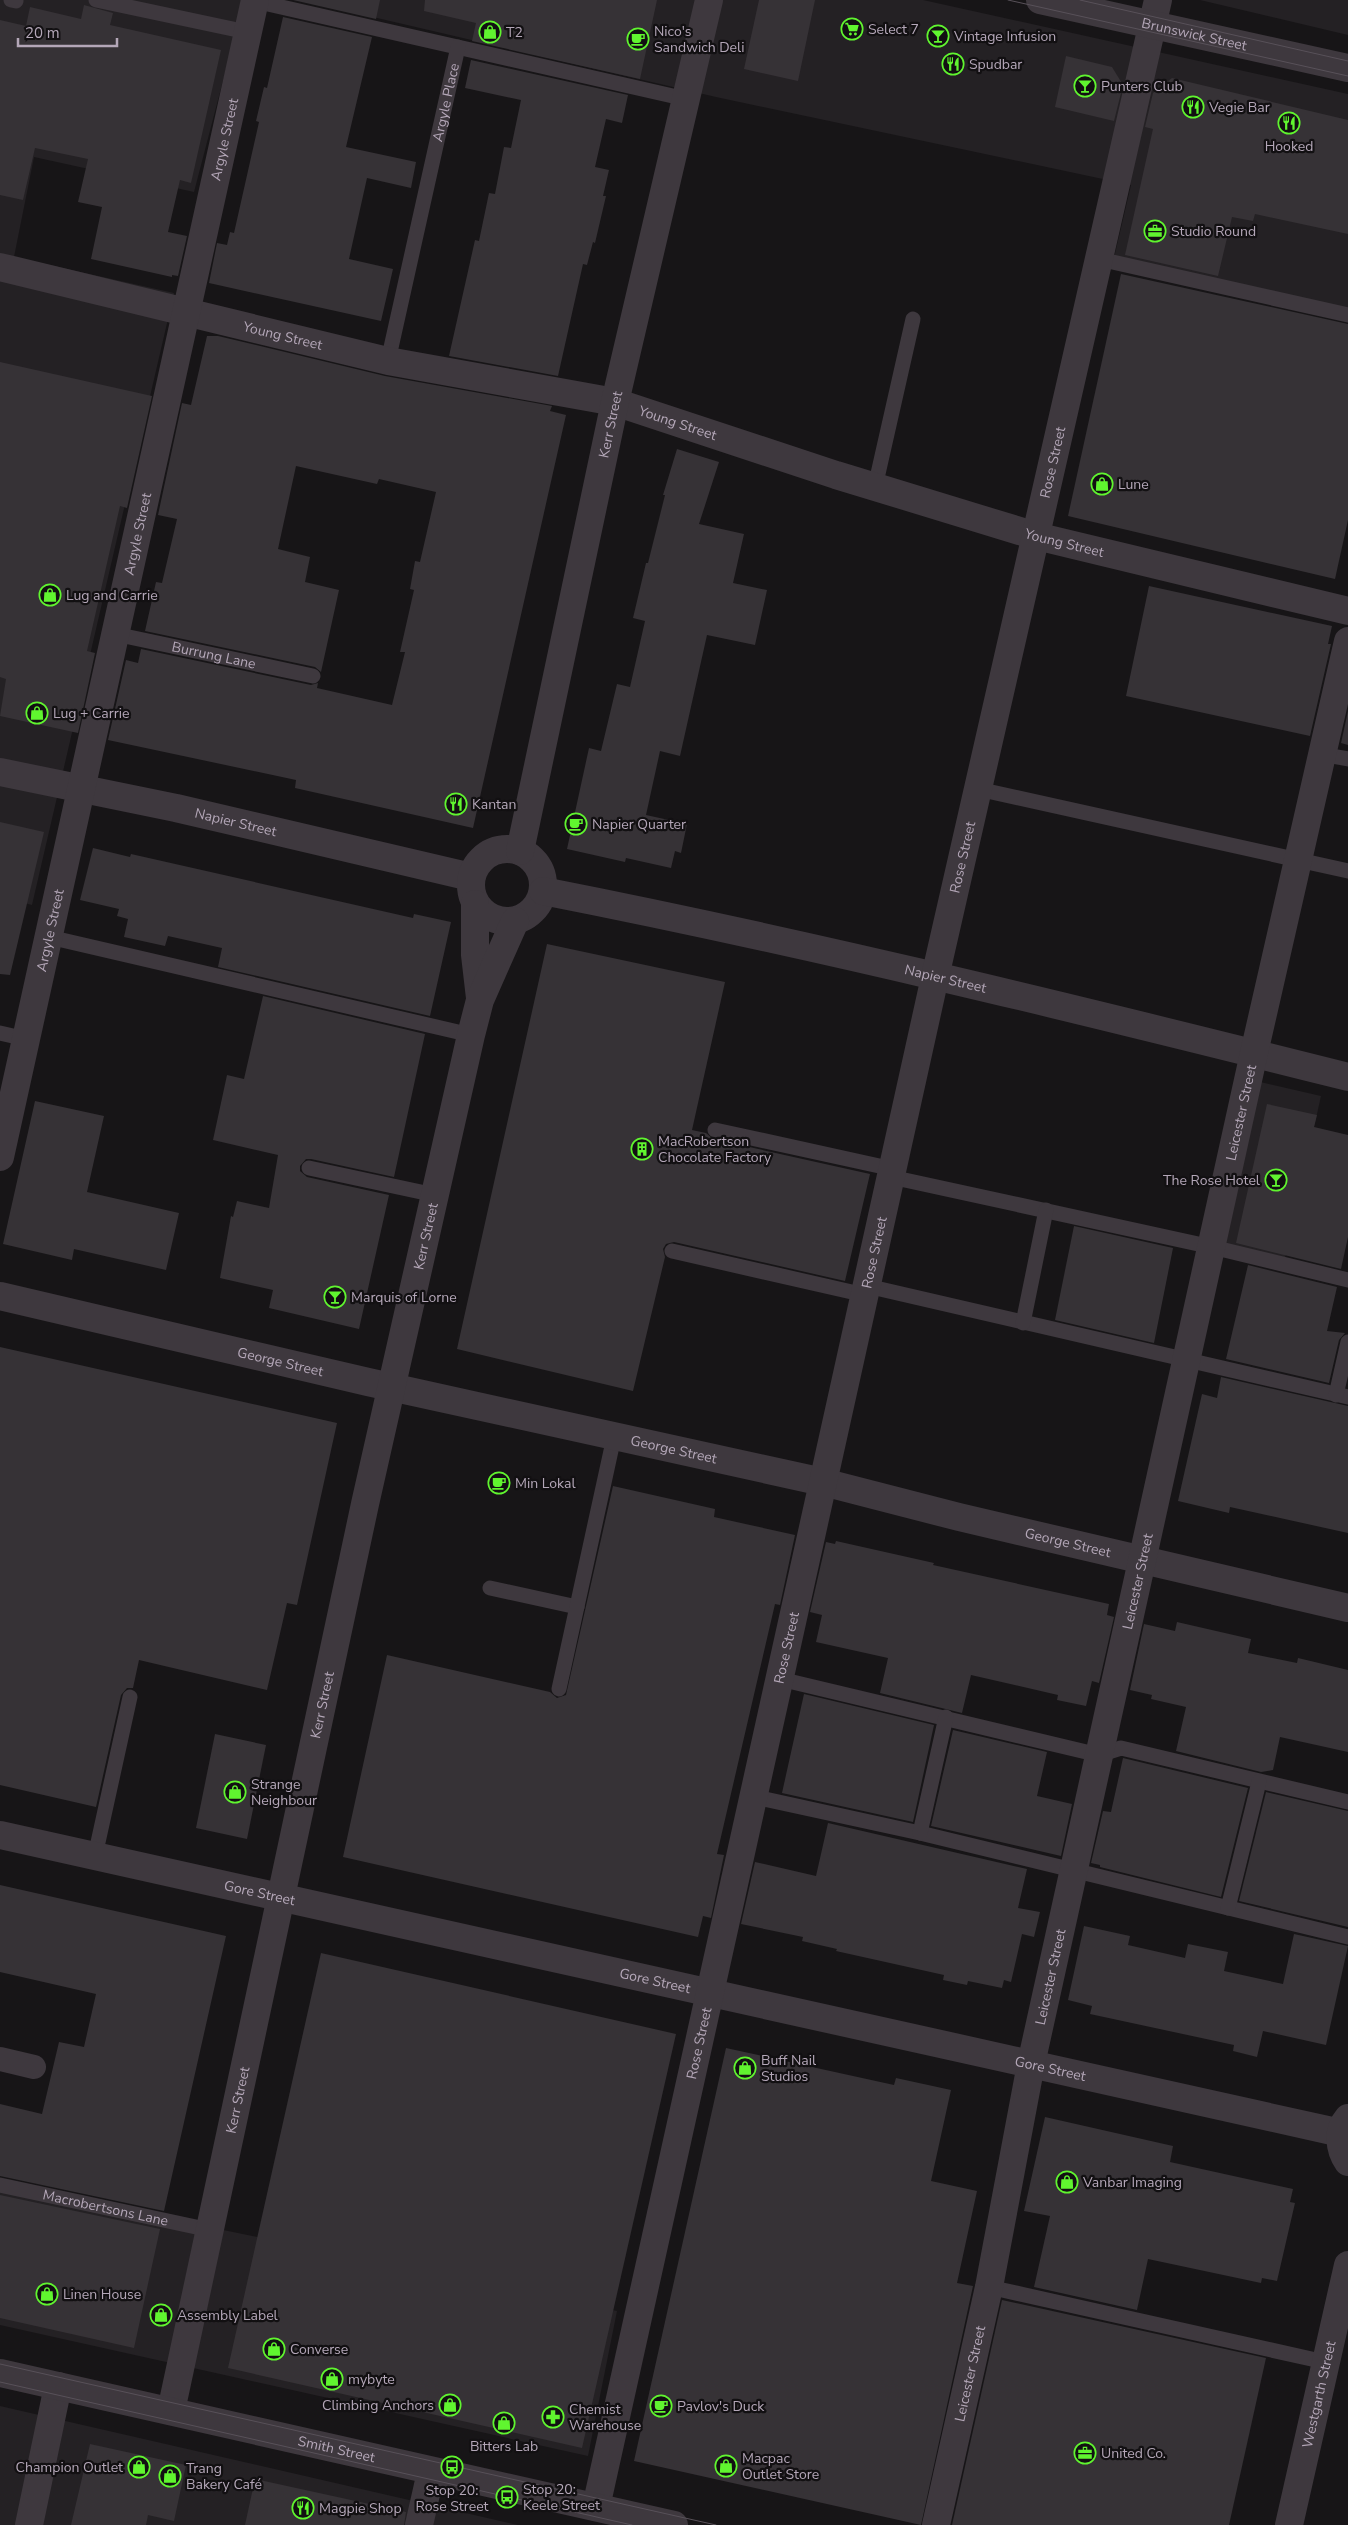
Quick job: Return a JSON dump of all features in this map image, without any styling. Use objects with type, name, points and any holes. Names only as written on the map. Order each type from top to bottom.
[{"type":"street","name":"Kerr Street","points":[[520,851],[615,402],[709,0]]},
{"type":"street","name":"Brunswick Street","points":[[1040,0],[1155,13],[1348,68]]},
{"type":"street","name":"Argyle Street","points":[[0,1157],[185,311],[255,1]]},
{"type":"street","name":"Rose Street","points":[[596,2507],[755,1797],[935,977],[1155,13]]},
{"type":"street","name":"Young Street","points":[[0,267],[388,361],[615,402],[1036,536],[1348,611]]},
{"type":"street","name":"Leicester Street","points":[[936,2525],[988,2287],[1031,2064],[1254,1053],[1348,641]]},
{"type":"street","name":"Napier Street","points":[[0,772],[81,788],[471,878]]},
{"type":"street","points":[[507,848],[520,851],[528,856],[540,871],[543,891],[540,902],[533,910],[515,921],[492,919],[475,904],[471,891],[471,878],[476,866],[484,856],[495,850],[507,848]]},
{"type":"street","name":"Napier Street","points":[[543,891],[665,916],[935,977],[1348,1077]]},
{"type":"street","name":"Kerr Street","points":[[475,904],[475,956],[480,1000]]},
{"type":"street","name":"Kerr Street","points":[[171,2411],[392,1388],[471,1035],[480,1000],[515,921]]},
{"type":"street","name":"George Street","points":[[0,1296],[392,1388],[823,1482],[1143,1561],[1348,1608]]},
{"type":"street","name":"Gore Street","points":[[0,1835],[1031,2064],[1344,2126]]},
{"type":"street","points":[[0,2059],[34,2067]]},
{"type":"street","points":[[1344,2126],[1340,2144],[1348,2162]]},
{"type":"street","name":"Westgarth Street","points":[[1288,2525],[1348,2265]]},
{"type":"street","name":"Smith Street","points":[[0,2373],[431,2472],[674,2525]]},
{"type":"street","points":[[29,2525],[58,2386]]},
{"type":"street","points":[[418,2525],[431,2472]]},
{"type":"lane","points":[[96,0],[248,32]]},
{"type":"lane","name":"Argyle Place","points":[[255,1],[458,47],[388,361]]},
{"type":"lane","points":[[458,47],[686,100]]},
{"type":"lane","points":[[1099,259],[1348,315]]},
{"type":"lane","points":[[875,486],[913,319]]},
{"type":"lane","name":"Burrung Lane","points":[[115,634],[313,676]]},
{"type":"lane","points":[[1322,754],[1348,759]]},
{"type":"lane","points":[[978,788],[1348,871]]},
{"type":"lane","points":[[48,937],[471,1035]]},
{"type":"lane","points":[[0,1034],[26,1039]]},
{"type":"lane","points":[[715,1130],[1046,1210],[1348,1280]]},
{"type":"lane","points":[[309,1168],[435,1195]]},
{"type":"lane","points":[[1023,1323],[1046,1210]]},
{"type":"lane","points":[[672,1251],[1023,1323],[1342,1396],[1348,1342]]},
{"type":"lane","points":[[559,1689],[614,1437]]},
{"type":"lane","points":[[490,1588],[577,1607]]},
{"type":"lane","points":[[780,1679],[946,1717],[1099,1755],[1121,1748],[1348,1802]]},
{"type":"lane","points":[[95,1856],[130,1697]]},
{"type":"lane","points":[[920,1833],[946,1717]]},
{"type":"lane","points":[[1228,1908],[1258,1782]]},
{"type":"lane","points":[[755,1797],[920,1833],[1348,1937]]},
{"type":"lane","name":"Macrobertsons Lane","points":[[0,2185],[210,2230]]},
{"type":"lane","points":[[988,2287],[1325,2362]]},
{"type":"shaded area","points":[[0,0],[244,0],[194,192],[34,157],[14,257],[174,293],[32,905],[0,897]]},
{"type":"shaded area","points":[[300,0],[923,0],[1348,94],[1348,312],[1114,258],[1131,185],[716,97]]},
{"type":"shaded area","points":[[1200,0],[1348,0],[1348,35]]},
{"type":"shaded area","name":"The Rose Hotel","points":[[1256,1081],[1321,1096],[1285,1258],[1220,1243]]},
{"type":"shaded area","points":[[0,2184],[617,2311],[588,2456],[0,2325]]},
{"type":"shaded area","points":[[0,2406],[518,2525],[0,2525]]},
{"type":"building","points":[[293,0],[380,0],[376,19]]},
{"type":"building","points":[[425,0],[657,0],[640,79],[472,41],[476,23],[424,11]]},
{"type":"building","points":[[759,0],[815,0],[798,81],[744,69]]},
{"type":"building","points":[[84,5],[113,13],[110,25],[221,50],[191,183],[180,180],[168,232],[187,236],[178,276],[172,275],[172,277],[91,259],[102,207],[78,202],[88,159],[35,148],[23,200],[0,195],[0,20],[26,26],[30,7],[81,19]]},
{"type":"building","points":[[283,17],[372,37],[346,147],[416,162],[411,188],[367,178],[349,259],[393,269],[381,321],[209,283],[217,243],[227,245],[230,232],[234,233],[259,122],[256,121],[264,87],[267,88]]},
{"type":"building","points":[[1066,56],[1112,67],[1123,85],[1114,121],[1055,107]]},
{"type":"building","points":[[471,60],[628,95],[622,123],[606,119],[595,167],[609,170],[603,196],[606,196],[595,243],[593,242],[587,265],[583,264],[558,376],[449,356],[475,240],[479,241],[489,193],[495,194],[504,147],[511,148],[521,100],[465,88]]},
{"type":"building","points":[[1172,78],[1348,120],[1348,234],[1255,214],[1253,221],[1232,217],[1218,276],[1125,255],[1153,129],[1145,127],[1153,93]]},
{"type":"building","points":[[1121,274],[1348,324],[1348,520],[1335,579],[1068,516]]},
{"type":"building","points":[[207,336],[218,336],[385,376],[552,406],[550,411],[566,415],[473,828],[295,788],[296,780],[108,740],[126,660],[138,663],[141,649],[311,685],[318,683],[317,688],[392,705],[405,652],[400,652],[414,590],[410,589],[415,561],[420,562],[436,492],[379,479],[377,484],[296,466],[278,549],[310,557],[305,582],[339,590],[321,672],[315,667],[145,631],[156,582],[162,583],[177,519],[158,515],[182,403],[191,405]]},
{"type":"building","points":[[0,362],[152,396],[127,508],[120,506],[87,651],[95,653],[78,733],[0,716],[6,679],[0,677]]},
{"type":"building","points":[[677,449],[719,462],[699,524],[744,534],[733,583],[767,590],[755,645],[707,635],[680,756],[660,751],[646,815],[687,824],[681,853],[675,851],[671,868],[626,858],[625,862],[567,849],[589,748],[601,751],[617,684],[630,687],[645,621],[633,618],[665,495],[663,495]]},
{"type":"building","points":[[1149,586],[1332,626],[1328,644],[1331,644],[1310,736],[1126,696]]},
{"type":"building","points":[[1348,711],[1348,745],[1341,743]]},
{"type":"building","points":[[0,822],[44,832],[10,975],[0,974]]},
{"type":"building","points":[[93,848],[130,857],[131,854],[413,918],[414,914],[451,922],[430,1016],[218,967],[222,948],[168,936],[165,946],[124,937],[128,919],[117,916],[119,909],[80,900]]},
{"type":"building","name":"MacRobertson Chocolate Factory","points":[[547,944],[725,982],[692,1130],[706,1133],[713,1139],[870,1174],[845,1281],[674,1242],[666,1244],[663,1249],[665,1257],[633,1391],[457,1349]]},
{"type":"building","points":[[263,996],[425,1034],[394,1177],[311,1159],[306,1159],[300,1166],[300,1171],[307,1177],[389,1195],[359,1329],[269,1308],[273,1290],[220,1278],[231,1216],[233,1217],[237,1201],[269,1208],[278,1155],[213,1140],[227,1075],[244,1079]]},
{"type":"building","points":[[35,1101],[104,1116],[87,1192],[179,1213],[166,1270],[74,1249],[72,1260],[3,1244]]},
{"type":"building","points":[[1267,1104],[1317,1115],[1314,1127],[1348,1135],[1348,1237],[1341,1269],[1236,1243]]},
{"type":"building","points":[[1074,1226],[1173,1248],[1154,1343],[1055,1320]]},
{"type":"building","points":[[1248,1265],[1337,1287],[1327,1331],[1345,1333],[1339,1340],[1329,1383],[1226,1359]]},
{"type":"building","points":[[0,1347],[337,1423],[297,1605],[287,1603],[267,1690],[139,1660],[133,1688],[127,1688],[121,1695],[96,1807],[0,1785]]},
{"type":"building","points":[[1221,1377],[1348,1406],[1348,1533],[1230,1507],[1229,1513],[1178,1501],[1202,1394],[1217,1398]]},
{"type":"building","points":[[613,1486],[715,1509],[714,1517],[795,1535],[780,1605],[775,1604],[717,1854],[724,1855],[711,1918],[703,1916],[698,1937],[343,1857],[387,1655],[550,1692],[557,1698],[566,1695]]},
{"type":"building","points":[[836,1541],[934,1563],[933,1565],[1109,1604],[1107,1615],[1114,1617],[1099,1683],[1092,1681],[1086,1706],[1057,1700],[1058,1695],[971,1675],[962,1713],[880,1693],[888,1658],[816,1642],[822,1615],[810,1612],[826,1542],[835,1544]]},
{"type":"building","points":[[1177,1622],[1251,1639],[1248,1653],[1297,1663],[1298,1658],[1348,1670],[1348,1752],[1280,1737],[1273,1770],[1261,1772],[1176,1751],[1186,1707],[1151,1699],[1152,1695],[1130,1690],[1144,1624],[1175,1631]]},
{"type":"building","points":[[804,1694],[934,1725],[913,1822],[782,1793]]},
{"type":"building","points":[[953,1730],[1047,1752],[1037,1796],[1072,1804],[1061,1856],[931,1826]]},
{"type":"building","points":[[215,1734],[266,1745],[247,1839],[196,1828]]},
{"type":"building","points":[[1123,1758],[1248,1788],[1221,1897],[1100,1867],[1100,1865],[1091,1863],[1103,1811],[1111,1812]]},
{"type":"building","points":[[1266,1792],[1348,1811],[1348,1927],[1239,1901]]},
{"type":"building","points":[[828,1823],[1027,1869],[1018,1908],[1040,1912],[1034,1937],[1022,1934],[1011,1982],[1004,1980],[1002,1988],[968,1981],[967,1985],[943,1980],[944,1975],[836,1951],[837,1949],[802,1941],[803,1937],[741,1924],[755,1862],[816,1876]]},
{"type":"building","points":[[0,1885],[226,1936],[164,2211],[0,2176],[0,2104],[42,2114],[59,2042],[84,2047],[96,1994],[0,1972]]},
{"type":"building","points":[[1084,1926],[1130,1936],[1128,1945],[1185,1958],[1188,1944],[1228,1952],[1224,1971],[1283,1984],[1294,1934],[1348,1946],[1326,2045],[1263,2031],[1257,2057],[1233,2051],[1234,2045],[1090,2014],[1092,2006],[1068,2000]]},
{"type":"building","points":[[321,1953],[676,2034],[582,2448],[228,2368]]},
{"type":"building","points":[[726,2048],[894,2085],[896,2078],[951,2090],[931,2181],[977,2191],[957,2283],[973,2286],[921,2525],[634,2461]]},
{"type":"building","points":[[1045,2117],[1173,2146],[1170,2162],[1293,2189],[1290,2202],[1295,2203],[1277,2281],[1262,2278],[1261,2283],[1148,2259],[1137,2310],[1034,2287],[1050,2216],[1024,2211]]},
{"type":"building","points":[[0,2195],[160,2229],[134,2348],[0,2318]]},
{"type":"building","points":[[1002,2300],[1266,2358],[1229,2525],[952,2525]]},
{"type":"building","points":[[90,2444],[186,2465],[174,2521],[148,2515],[146,2525],[71,2525]]},
{"type":"building","points":[[255,2479],[406,2512],[404,2525],[245,2525]]},
{"type":"tram line","points":[[1008,0],[1348,76]]},
{"type":"tram line","points":[[1080,0],[1348,61]]},
{"type":"tram line","points":[[0,2364],[716,2525]]},
{"type":"tram line","points":[[0,2382],[632,2525]]},
{"type":"place","name":"Select 7","points":[[852,29]]},
{"type":"place","name":"T2","points":[[490,32]]},
{"type":"place","name":"Vintage Infusion","points":[[938,36]]},
{"type":"place","name":"Nico's Sandwich Deli","points":[[638,39]]},
{"type":"place","name":"Spudbar","points":[[953,64]]},
{"type":"place","name":"Punters Club","points":[[1085,86]]},
{"type":"place","name":"Vegie Bar","points":[[1193,107]]},
{"type":"place","name":"Hooked","points":[[1289,123]]},
{"type":"place","name":"Studio Round","points":[[1155,231]]},
{"type":"place","name":"Lune","points":[[1102,484]]},
{"type":"place","name":"Lug and Carrie","points":[[50,595]]},
{"type":"place","name":"Lug + Carrie","points":[[37,713]]},
{"type":"place","name":"Kantan","points":[[456,804]]},
{"type":"place","name":"Napier Quarter","points":[[576,824]]},
{"type":"place","name":"MacRobertson Chocolate Factory","points":[[642,1149]]},
{"type":"place","name":"The Rose Hotel","points":[[1276,1180]]},
{"type":"place","name":"Marquis of Lorne","points":[[335,1297]]},
{"type":"place","name":"Min Lokal","points":[[499,1483]]},
{"type":"place","name":"Strange Neighbour","points":[[235,1792]]},
{"type":"place","name":"Buff Nail Studios","points":[[745,2068]]},
{"type":"place","name":"Vanbar Imaging","points":[[1067,2182]]},
{"type":"place","name":"Linen House","points":[[47,2294]]},
{"type":"place","name":"Assembly Label","points":[[161,2315]]},
{"type":"place","name":"Converse","points":[[274,2349]]},
{"type":"place","name":"mybyte","points":[[332,2379]]},
{"type":"place","name":"Climbing Anchors","points":[[450,2405]]},
{"type":"place","name":"Pavlov's Duck","points":[[661,2406]]},
{"type":"place","name":"Chemist Warehouse","points":[[553,2417]]},
{"type":"place","name":"Bitters Lab","points":[[504,2423]]},
{"type":"place","name":"United Co.","points":[[1085,2453]]},
{"type":"place","name":"Macpac Outlet Store","points":[[726,2466]]},
{"type":"place","name":"Champion Outlet","points":[[139,2467]]},
{"type":"place","name":"Stop 20: Rose Street","points":[[452,2467]]},
{"type":"place","name":"Trang Bakery Café","points":[[170,2476]]},
{"type":"place","name":"Stop 20: Keele Street","points":[[507,2497]]},
{"type":"place","name":"Magpie Shop","points":[[303,2508]]}]
